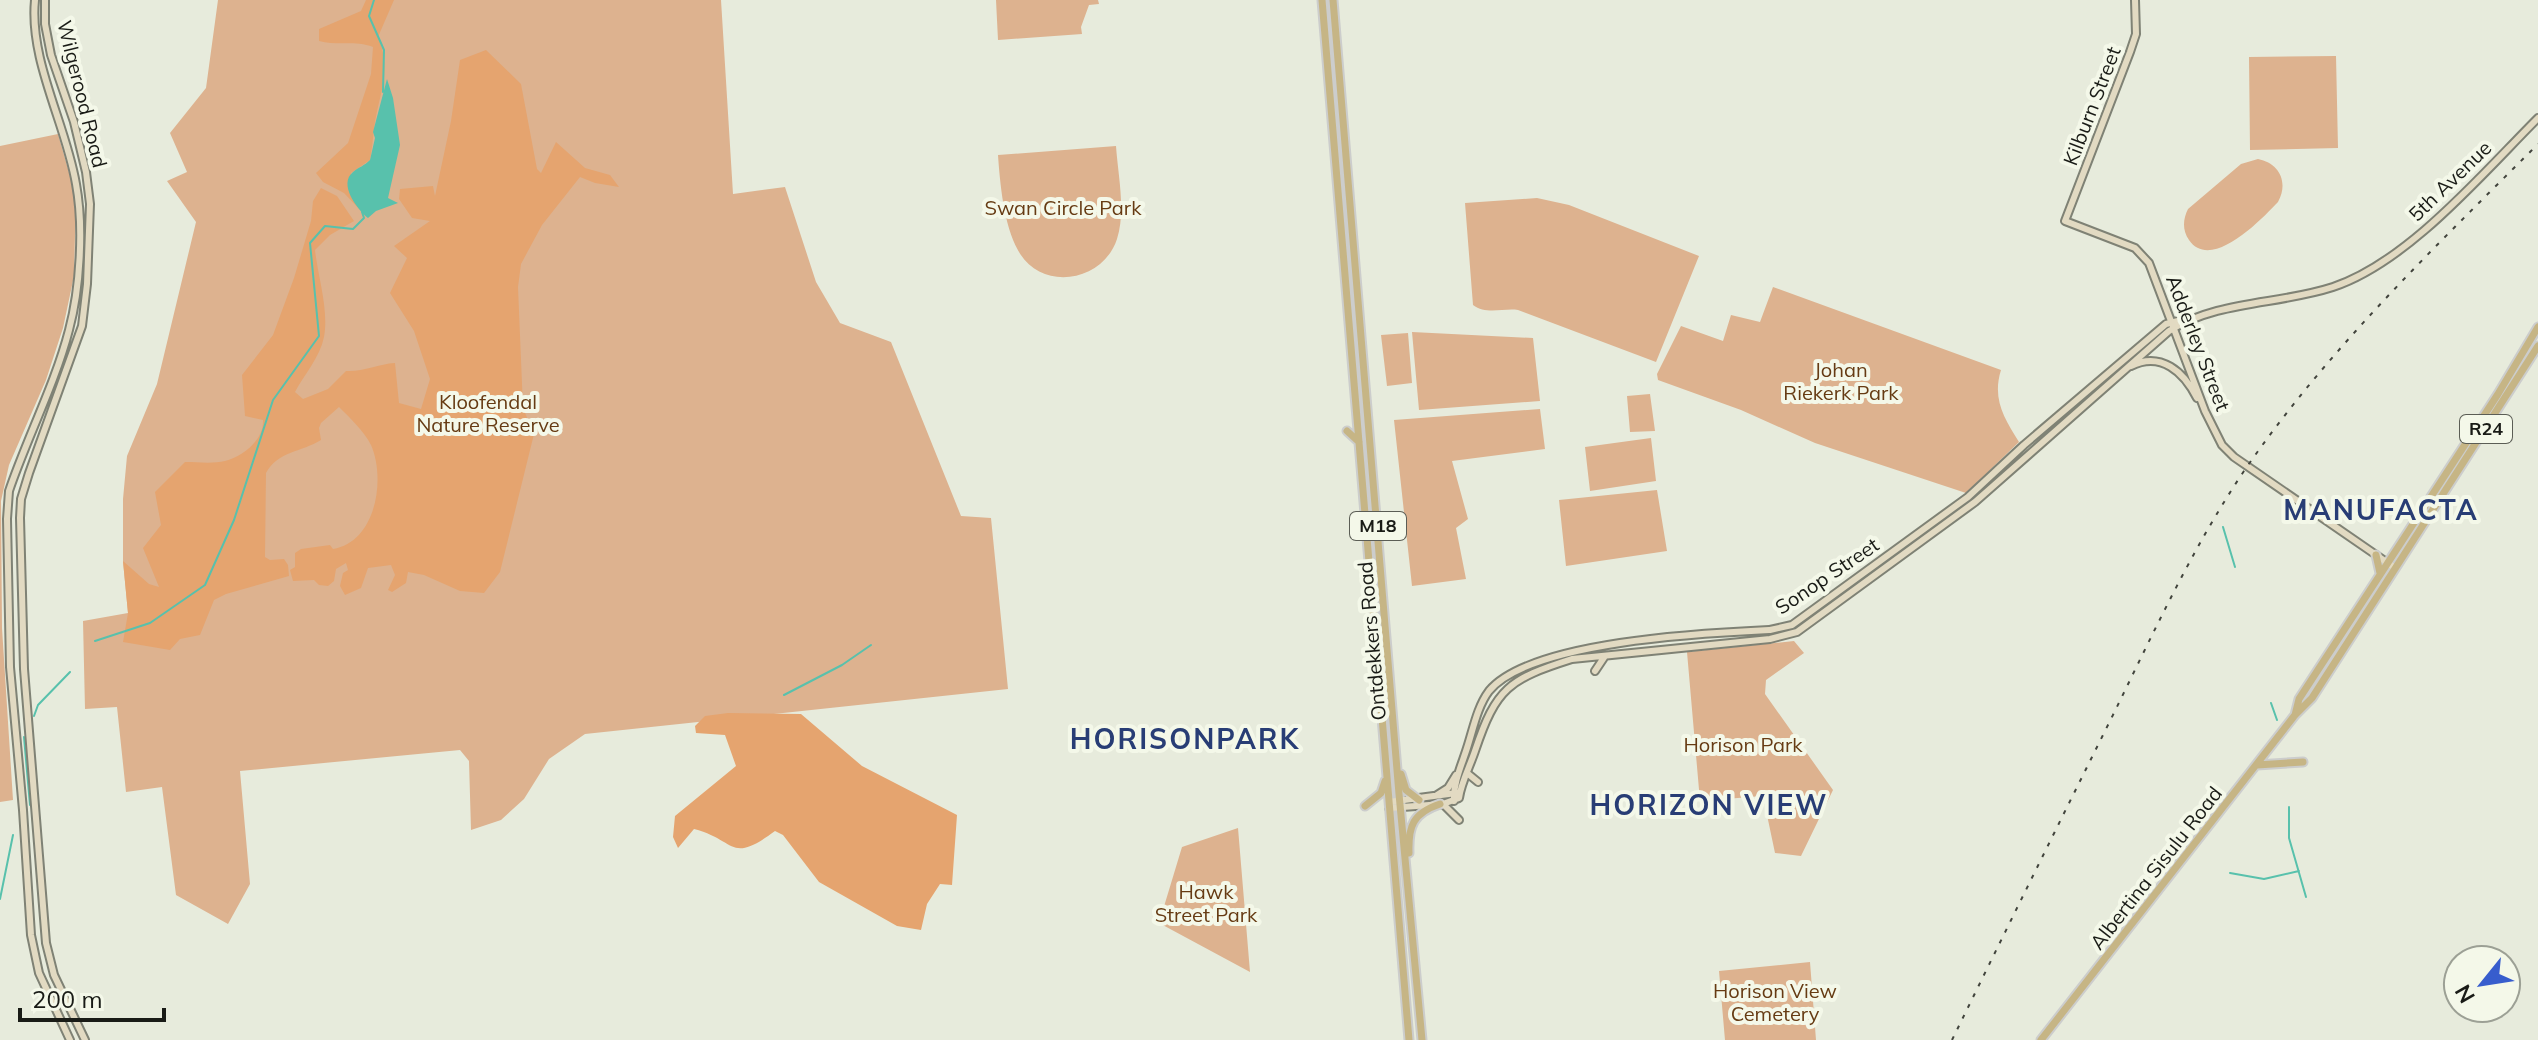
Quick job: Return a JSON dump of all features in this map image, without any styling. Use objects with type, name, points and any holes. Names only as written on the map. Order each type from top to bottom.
[{"type":"main road","name":"Ontdekkers Road","points":[[1322,0],[1409,1040]]},
{"type":"main road","name":"Ontdekkers Road","points":[[1333,0],[1422,1038]]},
{"type":"main road","name":"Albertina Sisulu Road","points":[[2041,1040],[2295,715],[2312,698],[2538,327]]},
{"type":"main road","name":"Albertina Sisulu Road","points":[[2295,715],[2299,699],[2380,576],[2391,566],[2538,346]]},
{"type":"main road","points":[[1347,431],[1359,442]]},
{"type":"main road","points":[[2376,555],[2380,576]]},
{"type":"main road","points":[[1397,757],[1405,788],[1419,800]]},
{"type":"main road","points":[[1365,806],[1378,797],[1383,788],[1386,759]]},
{"type":"main road","points":[[2257,765],[2303,762]]},
{"type":"main road","points":[[1409,900],[1411,825],[1421,812],[1439,802]]},
{"type":"street","name":"Wilgerood Road","points":[[35,0],[38,50],[67,141],[77,188],[79,242],[70,329],[9,491],[9,653],[31,935],[39,973],[70,1040]]},
{"type":"street","name":"Wilgerood Road","points":[[45,0],[45,24],[51,55],[74,122],[86,172],[90,240],[82,326],[21,499],[21,620],[46,943],[54,975],[85,1040]]},
{"type":"street","name":"Kilburn Street","points":[[2065,221],[2136,34],[2135,0]]},
{"type":"street","name":"5th Avenue","points":[[2174,324],[2205,312],[2332,287],[2382,264],[2442,213],[2538,118]]},
{"type":"street","name":"Adderley Street","points":[[2065,221],[2124,243],[2141,253],[2152,268],[2205,411],[2217,437],[2229,453],[2391,566]]},
{"type":"street","name":"Sonop Street","points":[[1456,795],[1461,765],[1479,712],[1488,693],[1499,681],[1537,662],[1597,646],[1770,630],[1792,625],[1968,497],[2166,324],[2174,324]]},
{"type":"street","name":"Sonop Street","points":[[1456,795],[1488,714],[1503,691],[1524,676],[1583,658],[1770,639],[1797,632],[1975,502],[2174,324]]},
{"type":"street","points":[[2120,372],[2136,363],[2153,361],[2166,363],[2180,371],[2217,437]]},
{"type":"street","points":[[1584,649],[1593,657],[1597,646]]},
{"type":"street","points":[[1583,658],[1595,670],[1605,656]]},
{"type":"street","points":[[1439,802],[1461,765]]},
{"type":"street","points":[[1467,773],[1478,782]]},
{"type":"street","points":[[1389,805],[1439,802],[1456,795]]},
{"type":"street","points":[[1400,804],[1419,800],[1439,802],[1459,820]]},
{"type":"green space","name":"Kloofendal Nature Reserve","points":[[218,0],[721,0],[733,194],[785,187],[816,282],[840,323],[891,342],[961,516],[991,518],[1008,689],[585,734],[549,759],[524,799],[501,820],[471,830],[469,761],[460,750],[240,771],[250,884],[228,924],[176,895],[162,787],[126,792],[117,707],[85,709],[83,621],[128,613],[123,561],[127,456],[157,384],[196,222],[167,181],[187,172],[170,133],[206,88]]},
{"type":"green space","points":[[366,0],[394,0],[378,37],[384,73],[370,160],[351,173],[353,199],[362,212],[344,193],[323,182],[316,173],[348,143],[371,74],[373,47],[319,41],[319,29],[361,11]]},
{"type":"green space","points":[[996,0],[1098,0],[1099,4],[1089,5],[1081,27],[1082,34],[998,40]]},
{"type":"green space","points":[[486,50],[521,84],[537,169],[541,173],[556,142],[585,168],[610,175],[619,187],[580,177],[542,225],[521,264],[518,287],[523,408],[534,434],[500,572],[484,593],[460,591],[424,575],[408,572],[406,583],[392,592],[388,590],[395,575],[391,565],[368,568],[361,588],[345,595],[340,586],[343,573],[348,570],[346,563],[336,569],[334,581],[328,586],[319,585],[314,580],[293,581],[290,570],[295,567],[295,553],[301,549],[330,545],[333,549],[348,544],[359,535],[374,507],[377,475],[371,445],[339,407],[321,423],[321,440],[277,460],[266,473],[265,557],[270,560],[284,559],[289,576],[214,600],[200,635],[180,639],[170,650],[123,642],[128,613],[123,561],[149,584],[159,587],[143,548],[161,525],[155,492],[185,462],[232,459],[251,446],[260,434],[263,420],[245,416],[242,375],[273,335],[294,278],[311,221],[313,201],[321,188],[337,196],[354,221],[330,235],[315,250],[324,305],[324,337],[295,392],[303,399],[328,389],[346,371],[395,363],[399,403],[421,409],[430,379],[414,331],[390,293],[407,258],[394,246],[430,221],[412,218],[399,199],[400,189],[433,186],[435,196],[460,60]]},
{"type":"green space","points":[[2336,56],[2338,148],[2250,150],[2249,57]]},
{"type":"green space","points":[[58,134],[76,197],[74,276],[63,328],[46,380],[9,465],[1,501],[2,628],[13,800],[0,802],[0,146]]},
{"type":"green space","name":"Swan Circle Park","points":[[1116,146],[1121,217],[1117,239],[1110,254],[1086,273],[1071,277],[1042,273],[1029,265],[1014,242],[1006,218],[998,155]]},
{"type":"green space","points":[[2258,159],[2272,165],[2280,174],[2282,187],[2278,202],[2235,240],[2210,250],[2198,248],[2185,232],[2184,221],[2188,209],[2241,164]]},
{"type":"green space","points":[[1537,198],[1569,205],[1699,256],[1656,362],[1518,310],[1489,310],[1473,305],[1465,203]]},
{"type":"green space","name":"Johan Riekerk Park","points":[[1773,287],[2001,370],[1999,399],[2004,416],[2019,442],[1966,493],[1815,443],[1741,410],[1658,380],[1657,374],[1681,326],[1723,341],[1731,315],[1760,322]]},
{"type":"green space","points":[[1412,332],[1533,338],[1540,401],[1419,410]]},
{"type":"green space","points":[[1408,333],[1412,383],[1387,386],[1381,335]]},
{"type":"green space","points":[[1650,394],[1655,431],[1630,432],[1627,396]]},
{"type":"green space","points":[[1540,409],[1545,449],[1452,461],[1468,519],[1456,528],[1466,579],[1412,586],[1394,420]]},
{"type":"green space","points":[[1651,438],[1656,481],[1590,491],[1585,447]]},
{"type":"green space","points":[[1657,490],[1667,551],[1566,566],[1559,500]]},
{"type":"green space","name":"Horison Park","points":[[1794,641],[1804,653],[1766,680],[1765,694],[1833,790],[1801,856],[1775,853],[1763,796],[1700,801],[1687,652]]},
{"type":"green space","points":[[728,713],[801,714],[862,766],[957,815],[952,885],[940,884],[927,904],[921,930],[897,926],[819,882],[783,835],[775,831],[749,847],[740,848],[694,829],[678,848],[673,837],[675,816],[736,766],[725,735],[696,733],[695,726],[705,716]]},
{"type":"green space","name":"Hawk Street Park","points":[[1238,828],[1250,972],[1159,923],[1182,847]]},
{"type":"green space","name":"Horison View Cemetery","points":[[1810,962],[1816,1040],[1725,1040],[1719,971]]},
{"type":"water","points":[[387,79],[400,145],[388,198],[398,203],[376,211],[368,218],[354,203],[347,183],[353,172],[370,160],[375,138],[373,132]]},
{"type":"waterway","points":[[374,0],[369,16],[384,50],[383,92]]},
{"type":"waterway","points":[[95,641],[150,623],[205,585],[234,520],[273,400],[319,336],[310,243],[325,226],[353,229],[364,218],[362,212]]},
{"type":"waterway","points":[[2223,527],[2235,567]]},
{"type":"waterway","points":[[784,695],[842,665],[871,645]]},
{"type":"waterway","points":[[34,716],[38,705],[70,672]]},
{"type":"waterway","points":[[2271,703],[2277,720]]},
{"type":"waterway","points":[[24,737],[30,805]]},
{"type":"waterway","points":[[2289,807],[2289,838],[2306,897]]},
{"type":"waterway","points":[[0,899],[13,835]]},
{"type":"waterway","points":[[2230,873],[2264,879],[2299,871]]},
{"type":"railway","points":[[1952,1040],[2173,594],[2244,471],[2276,426],[2347,341],[2421,261],[2538,144]]},
{"type":"district","name":"MANUFACTA","points":[[2381,510]]},
{"type":"district","name":"HORISONPARK","points":[[1185,739]]},
{"type":"district","name":"HORIZON VIEW","points":[[1709,805]]}]
